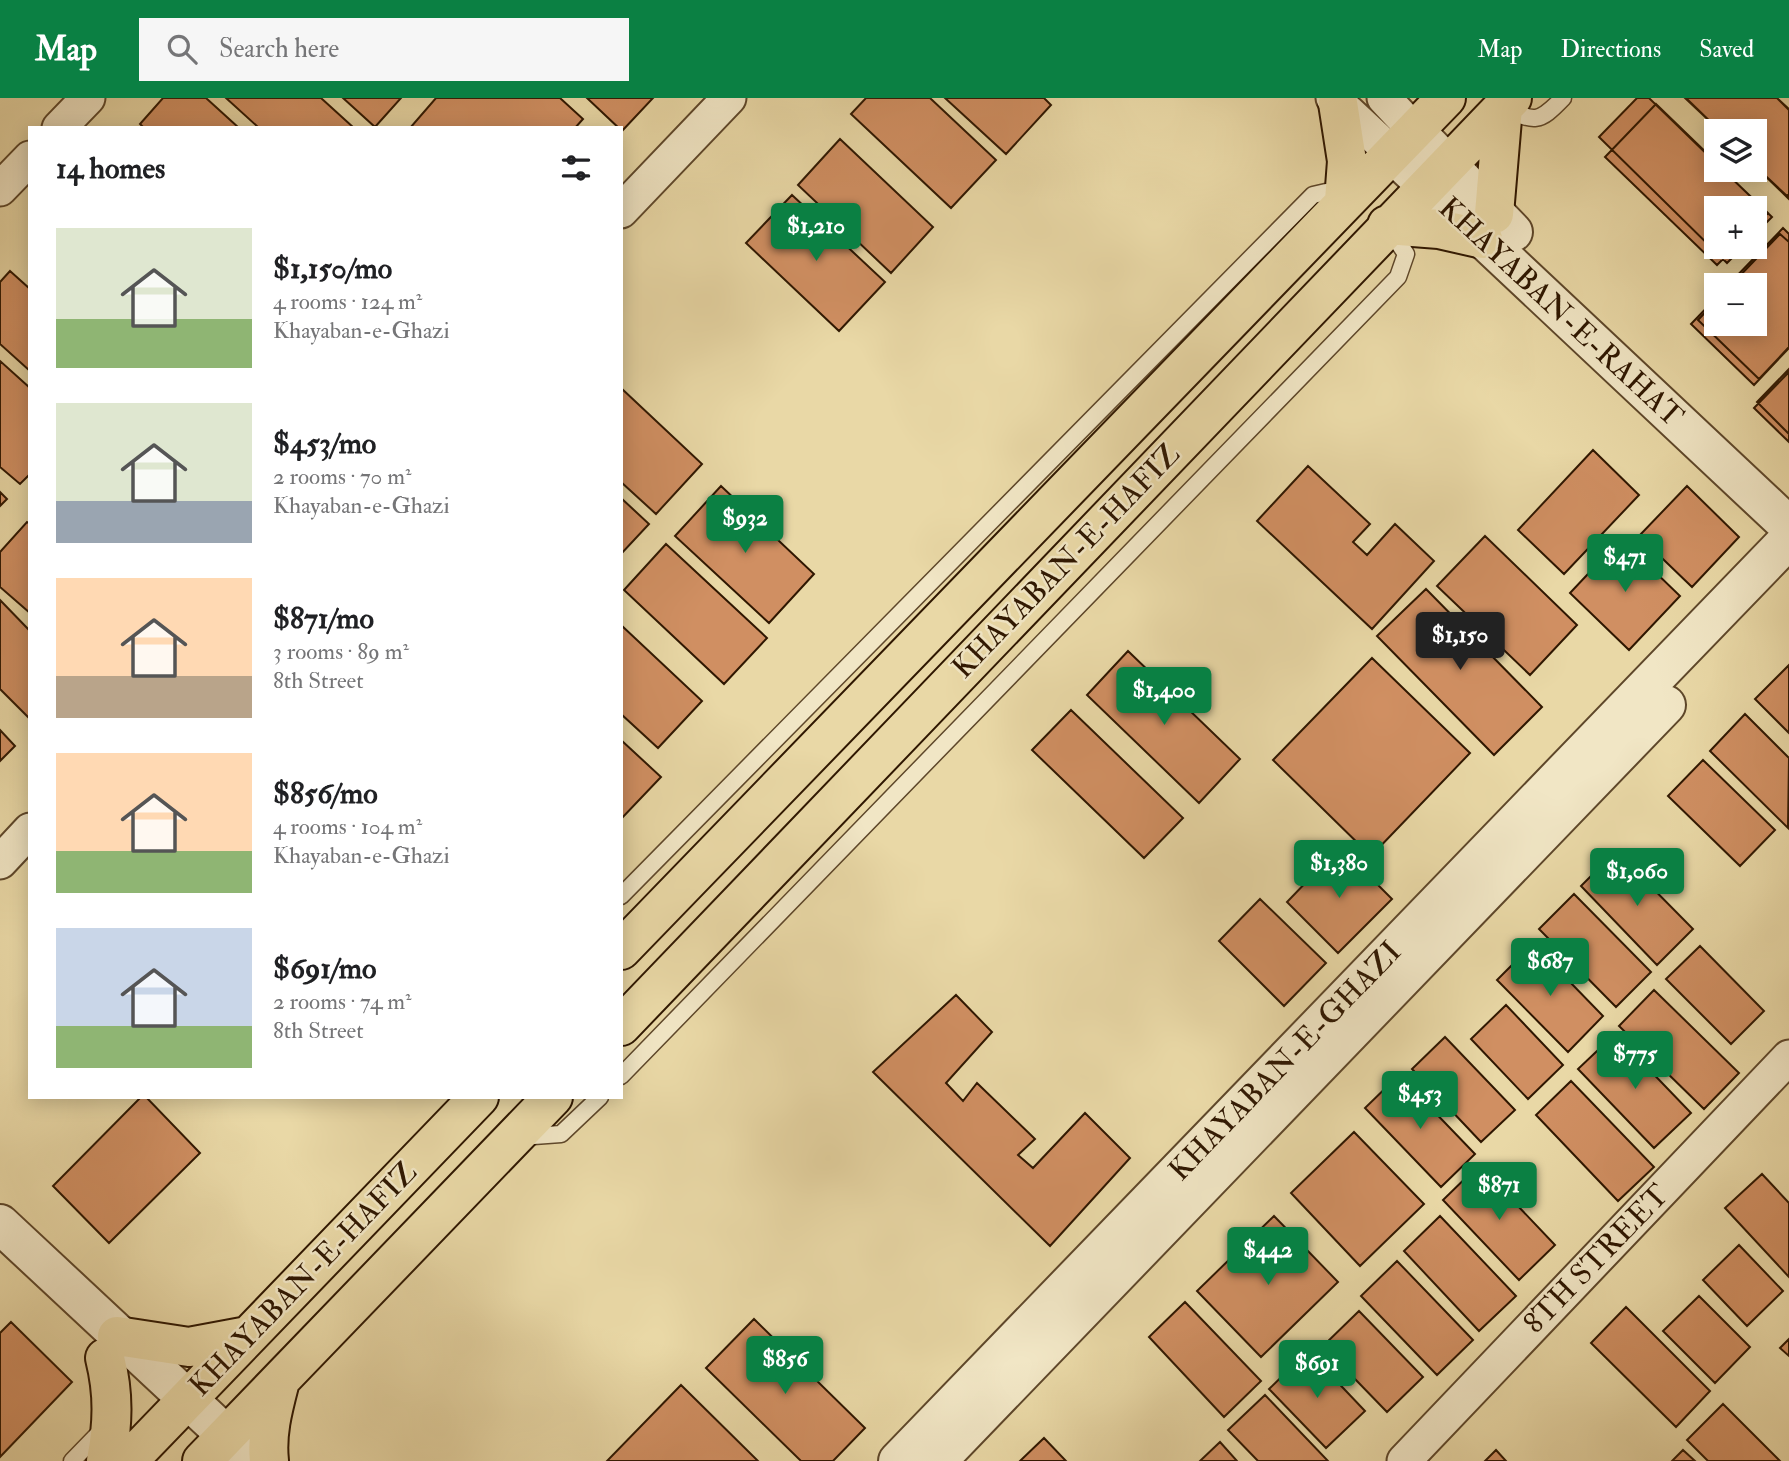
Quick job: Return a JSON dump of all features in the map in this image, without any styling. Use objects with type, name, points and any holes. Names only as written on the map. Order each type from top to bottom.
[{"type":"main road","name":"KHAYABAN-E-HAFIZ","points":[[623,948],[1446,98]]},
{"type":"main road","points":[[1335,100],[1347,161],[1344,201]]},
{"type":"main road","name":"KHAYABAN-E-HAFIZ","points":[[623,1024],[1387,225],[1508,102]]},
{"type":"main road","points":[[1387,225],[1439,229],[1488,227],[1508,102]]},
{"type":"main road","name":"KHAYABAN-E-HAFIZ","points":[[128,1461],[475,1099]]},
{"type":"main road","name":"KHAYABAN-E-HAFIZ","points":[[223,1454],[281,1379],[551,1099]]},
{"type":"main road","points":[[106,1461],[113,1419],[111,1347],[190,1347],[248,1336]]},
{"type":"main road","points":[[269,1461],[267,1445],[271,1415],[281,1379]]},
{"type":"street","points":[[61,126],[88,98]]},
{"type":"street","points":[[623,209],[729,98]]},
{"type":"street","name":"KHAYABAN-E-RAHAT","points":[[1384,98],[1404,143]]},
{"type":"street","name":"KHAYABAN-E-RAHAT","points":[[1335,100],[1404,143],[1789,526]]},
{"type":"street","points":[[0,189],[28,160]]},
{"type":"street","name":"KHAYABAN-E-RAHAT","points":[[1488,227],[1789,494]]},
{"type":"street","name":"KHAYABAN-E-GHAZI","points":[[922,1456],[1789,539]]},
{"type":"street","name":"KHAYABAN-E-GHAZI","points":[[922,1456],[1789,578]]},
{"type":"street","points":[[0,862],[28,833]]},
{"type":"street","name":"8TH STREET","points":[[1404,1461],[1789,1057]]},
{"type":"street","points":[[0,1224],[111,1347]]},
{"type":"street","points":[[0,1257],[111,1347],[179,1408],[223,1454]]},
{"type":"lane","points":[[1508,102],[1527,119],[1537,119],[1546,116],[1563,98]]},
{"type":"lane","points":[[623,894],[1313,195],[1326,192],[1344,201]]},
{"type":"lane","points":[[623,1074],[1398,277],[1406,254],[1387,225]]},
{"type":"lane","points":[[515,1137],[551,1137],[561,1134],[598,1099]]},
{"type":"lane","points":[[72,1461],[113,1419]]},
{"type":"building","points":[[163,98],[206,98],[237,126],[142,126],[140,124]]},
{"type":"building","points":[[226,98],[321,98],[352,126],[257,126]]},
{"type":"building","points":[[343,98],[401,98],[374,126]]},
{"type":"building","points":[[436,98],[560,98],[583,119],[577,126],[412,126]]},
{"type":"building","points":[[587,98],[653,98],[623,130],[623,126],[617,126]]},
{"type":"building","points":[[866,98],[930,98],[996,160],[951,208],[851,114]]},
{"type":"building","points":[[945,98],[1044,98],[1051,105],[1006,154]]},
{"type":"building","points":[[1637,98],[1649,98],[1704,151],[1704,182],[1736,182],[1750,196],[1704,196],[1704,240],[1599,137]]},
{"type":"building","points":[[1685,98],[1777,98],[1789,109],[1789,194],[1787,196],[1767,177],[1767,119],[1707,119]]},
{"type":"building","points":[[1686,98],[1777,98],[1789,110],[1789,199],[1767,178],[1767,119],[1708,119]]},
{"type":"building","points":[[1656,104],[1704,150],[1704,182],[1736,182],[1750,196],[1704,196],[1704,252],[1605,157]]},
{"type":"building","points":[[840,139],[933,227],[891,273],[798,185]]},
{"type":"building","points":[[792,195],[885,282],[839,331],[746,243]]},
{"type":"building","points":[[1783,228],[1789,234],[1789,348],[1754,385],[1691,324],[1704,310],[1704,336],[1767,336],[1767,273],[1740,273],[1753,259],[1767,259],[1767,245]]},
{"type":"building","points":[[1780,234],[1789,242],[1789,347],[1759,379],[1715,336],[1767,336],[1767,273],[1743,273],[1756,259],[1767,259],[1767,248]]},
{"type":"building","points":[[1711,259],[1723,259],[1717,265]]},
{"type":"building","points":[[10,271],[28,287],[28,369],[0,344],[0,282]]},
{"type":"building","points":[[1704,314],[1704,326],[1698,320]]},
{"type":"building","points":[[0,361],[28,386],[28,476],[20,484],[0,467]]},
{"type":"building","points":[[1789,369],[1789,434],[1757,402]]},
{"type":"building","points":[[1789,372],[1789,442],[1754,408]]},
{"type":"building","points":[[623,390],[702,464],[656,514],[623,484]]},
{"type":"building","points":[[1593,450],[1639,495],[1564,574],[1518,530]]},
{"type":"building","points":[[1308,466],[1370,524],[1353,542],[1367,555],[1395,524],[1434,561],[1372,629],[1257,521]]},
{"type":"building","points":[[721,486],[814,574],[769,623],[675,536]]},
{"type":"building","points":[[1687,486],[1739,537],[1692,587],[1639,536]]},
{"type":"building","points":[[0,492],[7,499],[0,506]]},
{"type":"building","points":[[623,500],[649,524],[623,552]]},
{"type":"building","points":[[28,523],[28,611],[0,587],[0,552]]},
{"type":"building","points":[[1485,536],[1577,625],[1530,675],[1437,586]]},
{"type":"building","points":[[1621,539],[1680,596],[1629,650],[1570,593]]},
{"type":"building","points":[[666,544],[767,638],[724,684],[624,590]]},
{"type":"building","points":[[1426,589],[1542,707],[1494,755],[1377,636]]},
{"type":"building","points":[[0,600],[28,629],[28,717],[0,689]]},
{"type":"building","points":[[623,627],[702,701],[658,748],[623,716]]},
{"type":"building","points":[[1128,651],[1240,759],[1199,803],[1087,695]]},
{"type":"building","points":[[1372,658],[1470,753],[1371,856],[1273,760]]},
{"type":"building","points":[[1789,665],[1789,733],[1755,699]]},
{"type":"building","points":[[1071,710],[1183,818],[1144,858],[1032,750]]},
{"type":"building","points":[[1745,714],[1789,758],[1788,828],[1710,751]]},
{"type":"building","points":[[0,730],[15,746],[0,761]]},
{"type":"building","points":[[623,742],[661,777],[623,817]]},
{"type":"building","points":[[1703,760],[1775,830],[1740,866],[1668,796]]},
{"type":"building","points":[[1340,847],[1392,899],[1338,953],[1287,902]]},
{"type":"building","points":[[1616,851],[1693,929],[1657,965],[1581,886]]},
{"type":"building","points":[[1574,894],[1651,972],[1616,1007],[1539,929]]},
{"type":"building","points":[[1260,899],[1326,963],[1284,1006],[1219,941]]},
{"type":"building","points":[[1533,944],[1603,1016],[1568,1052],[1497,980]]},
{"type":"building","points":[[1700,946],[1764,1011],[1731,1044],[1666,979]]},
{"type":"building","points":[[1654,990],[1739,1073],[1704,1109],[1619,1026]]},
{"type":"building","points":[[956,995],[992,1032],[946,1083],[963,1101],[977,1083],[1035,1139],[1018,1155],[1033,1168],[1085,1113],[1130,1158],[1050,1246],[873,1072]]},
{"type":"building","points":[[1506,1005],[1563,1065],[1528,1099],[1471,1039]]},
{"type":"building","points":[[1615,1034],[1691,1113],[1654,1148],[1578,1069]]},
{"type":"building","points":[[1445,1037],[1515,1110],[1481,1142],[1412,1069]]},
{"type":"building","points":[[1399,1075],[1475,1154],[1441,1187],[1365,1108]]},
{"type":"building","points":[[1571,1081],[1654,1167],[1618,1201],[1536,1115]]},
{"type":"building","points":[[139,1099],[148,1099],[200,1153],[109,1243],[53,1186]]},
{"type":"building","points":[[1354,1132],[1424,1204],[1360,1266],[1291,1193]]},
{"type":"building","points":[[1479,1165],[1555,1245],[1519,1280],[1443,1200]]},
{"type":"building","points":[[1762,1174],[1789,1203],[1789,1277],[1725,1208]]},
{"type":"building","points":[[1274,1216],[1338,1282],[1261,1357],[1197,1291]]},
{"type":"building","points":[[1440,1216],[1516,1296],[1479,1331],[1404,1251]]},
{"type":"building","points":[[1739,1245],[1783,1291],[1747,1326],[1703,1280]]},
{"type":"building","points":[[1397,1261],[1473,1340],[1437,1375],[1361,1296]]},
{"type":"building","points":[[1699,1296],[1750,1347],[1715,1383],[1663,1331]]},
{"type":"building","points":[[1185,1302],[1261,1381],[1224,1417],[1149,1337]]},
{"type":"building","points":[[1626,1307],[1710,1391],[1676,1427],[1591,1343]]},
{"type":"building","points":[[1359,1311],[1423,1377],[1387,1412],[1323,1346]]},
{"type":"building","points":[[754,1319],[865,1428],[833,1461],[801,1461],[706,1368]]},
{"type":"building","points":[[11,1322],[72,1382],[0,1457],[0,1333]]},
{"type":"building","points":[[1789,1339],[1789,1356],[1780,1348]]},
{"type":"building","points":[[1308,1351],[1365,1411],[1326,1448],[1269,1389]]},
{"type":"building","points":[[681,1385],[758,1461],[607,1461]]},
{"type":"building","points":[[1265,1395],[1328,1461],[1258,1461],[1228,1430]]},
{"type":"building","points":[[1723,1404],[1780,1461],[1708,1461],[1687,1440]]},
{"type":"building","points":[[1044,1438],[1066,1461],[1020,1461]]},
{"type":"building","points":[[1220,1442],[1237,1461],[1200,1461]]},
{"type":"building","points":[[1496,1450],[1506,1461],[1485,1461]]},
{"type":"building","points":[[1683,1450],[1695,1461],[1672,1461]]}]
